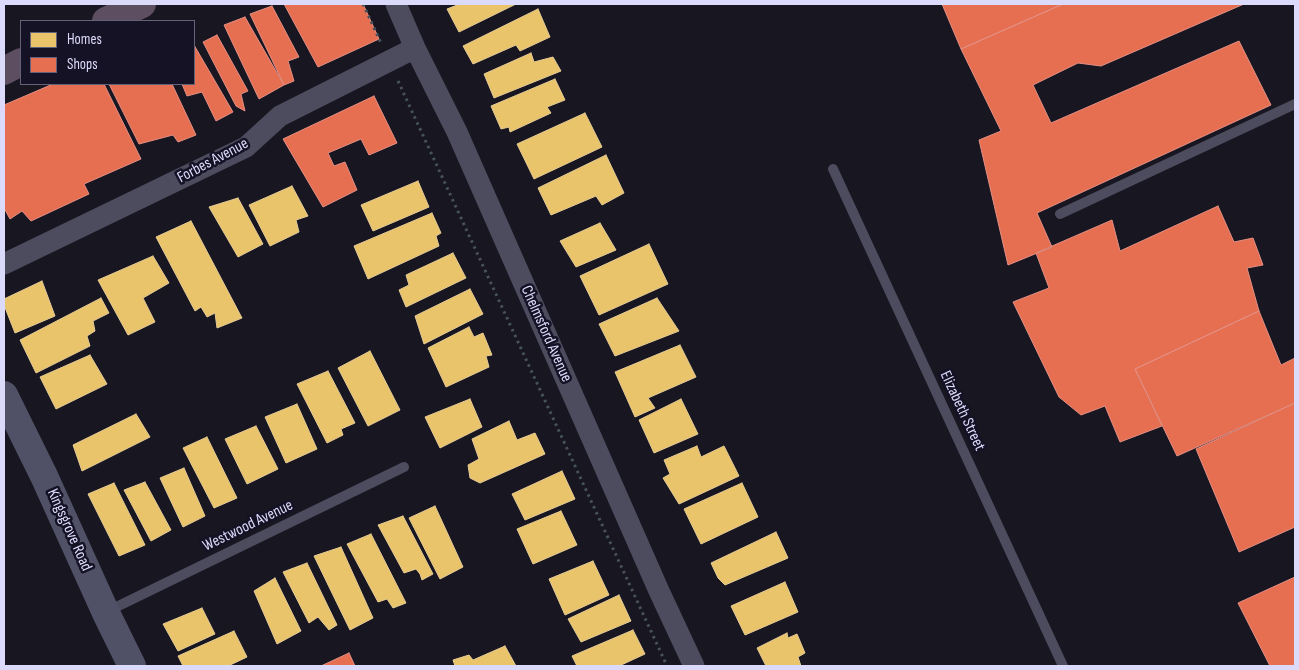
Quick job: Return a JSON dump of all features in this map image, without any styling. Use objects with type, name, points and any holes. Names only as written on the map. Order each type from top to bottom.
[{"type":"highway","points":[[108,20],[142,4]]},
{"type":"highway","points":[[4,71],[20,63]]},
{"type":"main road","name":"Kingsgrove Road","points":[[4,395],[44,476],[132,666]]},
{"type":"street","name":"Chelmsford Avenue","points":[[396,4],[415,48],[457,132],[655,582],[694,666]]},
{"type":"street","name":"Forbes Avenue","points":[[4,264],[246,147],[280,116],[415,48]]},
{"type":"lane","points":[[1060,214],[1295,104]]},
{"type":"lane","name":"Elizabeth Street","points":[[833,169],[1063,666]]},
{"type":"lane","name":"Westwood Avenue","points":[[106,613],[404,467]]},
{"type":"path","points":[[363,4],[667,666]]},
{"type":"building: Homes","points":[[460,4],[516,4],[459,32],[447,9]]},
{"type":"building: Homes","points":[[538,9],[550,37],[520,51],[516,45],[473,64],[463,46]]},
{"type":"building: Homes","points":[[531,53],[534,62],[553,57],[561,71],[494,98],[484,74]]},
{"type":"building: Homes","points":[[555,79],[565,100],[547,107],[551,113],[510,132],[509,127],[501,129],[491,106]]},
{"type":"building: Homes","points":[[585,113],[602,147],[534,179],[517,144]]},
{"type":"building: Homes","points":[[606,155],[624,193],[602,205],[596,196],[551,215],[538,188]]},
{"type":"building: Homes","points":[[418,181],[429,207],[373,231],[361,205]]},
{"type":"building: Homes","points":[[292,186],[308,216],[296,220],[299,232],[270,246],[249,205]]},
{"type":"building: Homes","points":[[238,198],[263,244],[238,257],[209,207]]},
{"type":"building: Homes","points":[[432,213],[441,233],[436,236],[439,246],[368,279],[354,246]]},
{"type":"building: Homes","points":[[191,221],[242,318],[217,328],[215,313],[207,317],[201,307],[195,311],[156,237]]},
{"type":"building: Homes","points":[[600,223],[616,250],[576,267],[560,241]]},
{"type":"building: Homes","points":[[649,244],[668,284],[599,315],[580,276]]},
{"type":"building: Homes","points":[[453,253],[466,278],[406,307],[399,290],[409,285],[406,275]]},
{"type":"building: Homes","points":[[153,256],[169,283],[143,298],[155,322],[128,335],[98,280]]},
{"type":"building: Homes","points":[[42,281],[55,316],[15,333],[4,305],[4,299]]},
{"type":"building: Homes","points":[[470,289],[483,314],[424,344],[415,316]]},
{"type":"building: Homes","points":[[101,298],[109,313],[93,321],[95,331],[87,336],[90,346],[36,373],[20,340]]},
{"type":"building: Homes","points":[[657,298],[679,331],[615,356],[599,324]]},
{"type":"building: Homes","points":[[469,327],[474,337],[483,333],[492,355],[486,356],[489,367],[446,387],[428,348]]},
{"type":"building: Homes","points":[[680,345],[696,377],[648,398],[655,408],[635,417],[615,372]]},
{"type":"building: Homes","points":[[370,351],[400,410],[368,426],[338,368]]},
{"type":"building: Homes","points":[[90,355],[107,384],[56,409],[40,377]]},
{"type":"building: Homes","points":[[328,371],[355,423],[341,429],[343,435],[327,443],[297,384]]},
{"type":"building: Homes","points":[[470,399],[482,427],[440,448],[425,417]]},
{"type":"building: Homes","points":[[681,399],[698,434],[654,453],[639,420]]},
{"type":"building: Homes","points":[[297,404],[317,449],[286,463],[265,417]]},
{"type":"building: Homes","points":[[136,414],[150,437],[82,471],[73,445]]},
{"type":"building: Homes","points":[[509,421],[517,440],[535,433],[545,454],[480,483],[470,478],[468,465],[479,459],[472,439]]},
{"type":"building: Homes","points":[[256,426],[278,469],[247,484],[225,439]]},
{"type":"building: Homes","points":[[207,437],[237,498],[214,508],[183,448]]},
{"type":"building: Homes","points":[[697,446],[701,457],[724,446],[739,476],[679,504],[663,478],[670,474],[664,460]]},
{"type":"building: Homes","points":[[184,468],[205,516],[183,527],[160,478]]},
{"type":"building: Homes","points":[[562,471],[575,499],[525,520],[512,494]]},
{"type":"building: Homes","points":[[145,482],[171,530],[151,541],[124,490]]},
{"type":"building: Homes","points":[[114,483],[145,545],[119,556],[88,494]]},
{"type":"building: Homes","points":[[742,483],[758,517],[701,544],[684,509]]},
{"type":"building: Homes","points":[[435,506],[463,567],[440,579],[409,518]]},
{"type":"building: Homes","points":[[561,511],[577,545],[533,564],[517,529]]},
{"type":"building: Homes","points":[[403,516],[433,574],[422,580],[416,569],[404,573],[378,525]]},
{"type":"building: Homes","points":[[776,532],[788,558],[725,585],[718,578],[711,563]]},
{"type":"building: Homes","points":[[371,534],[406,603],[393,608],[387,599],[378,602],[347,544]]},
{"type":"building: Homes","points":[[341,547],[373,618],[350,630],[314,556]]},
{"type":"building: Homes","points":[[593,561],[609,595],[565,615],[549,579]]},
{"type":"building: Homes","points":[[307,563],[337,625],[329,630],[318,617],[309,623],[283,572]]},
{"type":"building: Homes","points":[[275,578],[301,631],[277,644],[254,591]]},
{"type":"building: Homes","points":[[785,582],[798,612],[745,635],[731,606]]},
{"type":"building: Homes","points":[[619,595],[631,621],[581,642],[568,619]]},
{"type":"building: Homes","points":[[202,608],[215,634],[178,651],[163,624]]},
{"type":"building: Homes","points":[[633,630],[645,654],[619,666],[577,666],[572,656]]},
{"type":"building: Homes","points":[[234,631],[247,657],[228,666],[183,666],[178,656]]},
{"type":"building: Homes","points":[[787,633],[788,638],[797,634],[805,653],[798,657],[801,666],[766,666],[757,648]]},
{"type":"building: Homes","points":[[505,646],[516,666],[455,666],[453,660],[469,655],[473,660]]},
{"type":"building: Shops","points":[[284,4],[363,4],[379,39],[318,67]]},
{"type":"building: Shops","points":[[942,4],[1063,4],[961,49]]},
{"type":"building: Shops","points":[[1063,4],[1244,4],[1101,66],[1078,63],[1033,85],[1051,123],[1239,41],[1271,105],[1037,213],[1052,247],[1008,265],[979,140],[1001,131],[961,49]]},
{"type":"building: Shops","points":[[272,6],[299,57],[288,61],[294,81],[284,85],[250,14]]},
{"type":"building: Shops","points":[[245,17],[284,85],[259,99],[224,25]]},
{"type":"building: Shops","points":[[217,35],[248,91],[241,94],[245,111],[236,106],[203,42]]},
{"type":"building: Shops","points":[[195,47],[233,112],[216,121],[202,92],[187,96],[182,85],[195,85]]},
{"type":"building: Shops","points":[[51,85],[104,85],[141,159],[84,184],[89,194],[31,221],[22,211],[10,219],[4,208],[4,105]]},
{"type":"building: Shops","points":[[110,85],[172,85],[196,135],[178,142],[173,135],[139,144]]},
{"type":"building: Shops","points":[[374,96],[397,143],[369,155],[361,139],[328,153],[334,166],[345,162],[357,190],[323,207],[283,139]]},
{"type":"building: Shops","points":[[1218,206],[1234,242],[1253,238],[1263,265],[1247,268],[1259,311],[1135,369],[1162,426],[1120,442],[1105,406],[1081,415],[1059,397],[1013,302],[1049,288],[1036,253],[1112,220],[1120,251]]},
{"type":"building: Shops","points":[[1259,311],[1281,365],[1295,358],[1295,403],[1177,456],[1135,369]]},
{"type":"building: Shops","points":[[1295,403],[1295,527],[1239,552],[1196,449]]},
{"type":"building: Shops","points":[[1295,577],[1295,666],[1270,666],[1238,603]]},
{"type":"building: Shops","points":[[349,653],[355,666],[321,666]]}]
